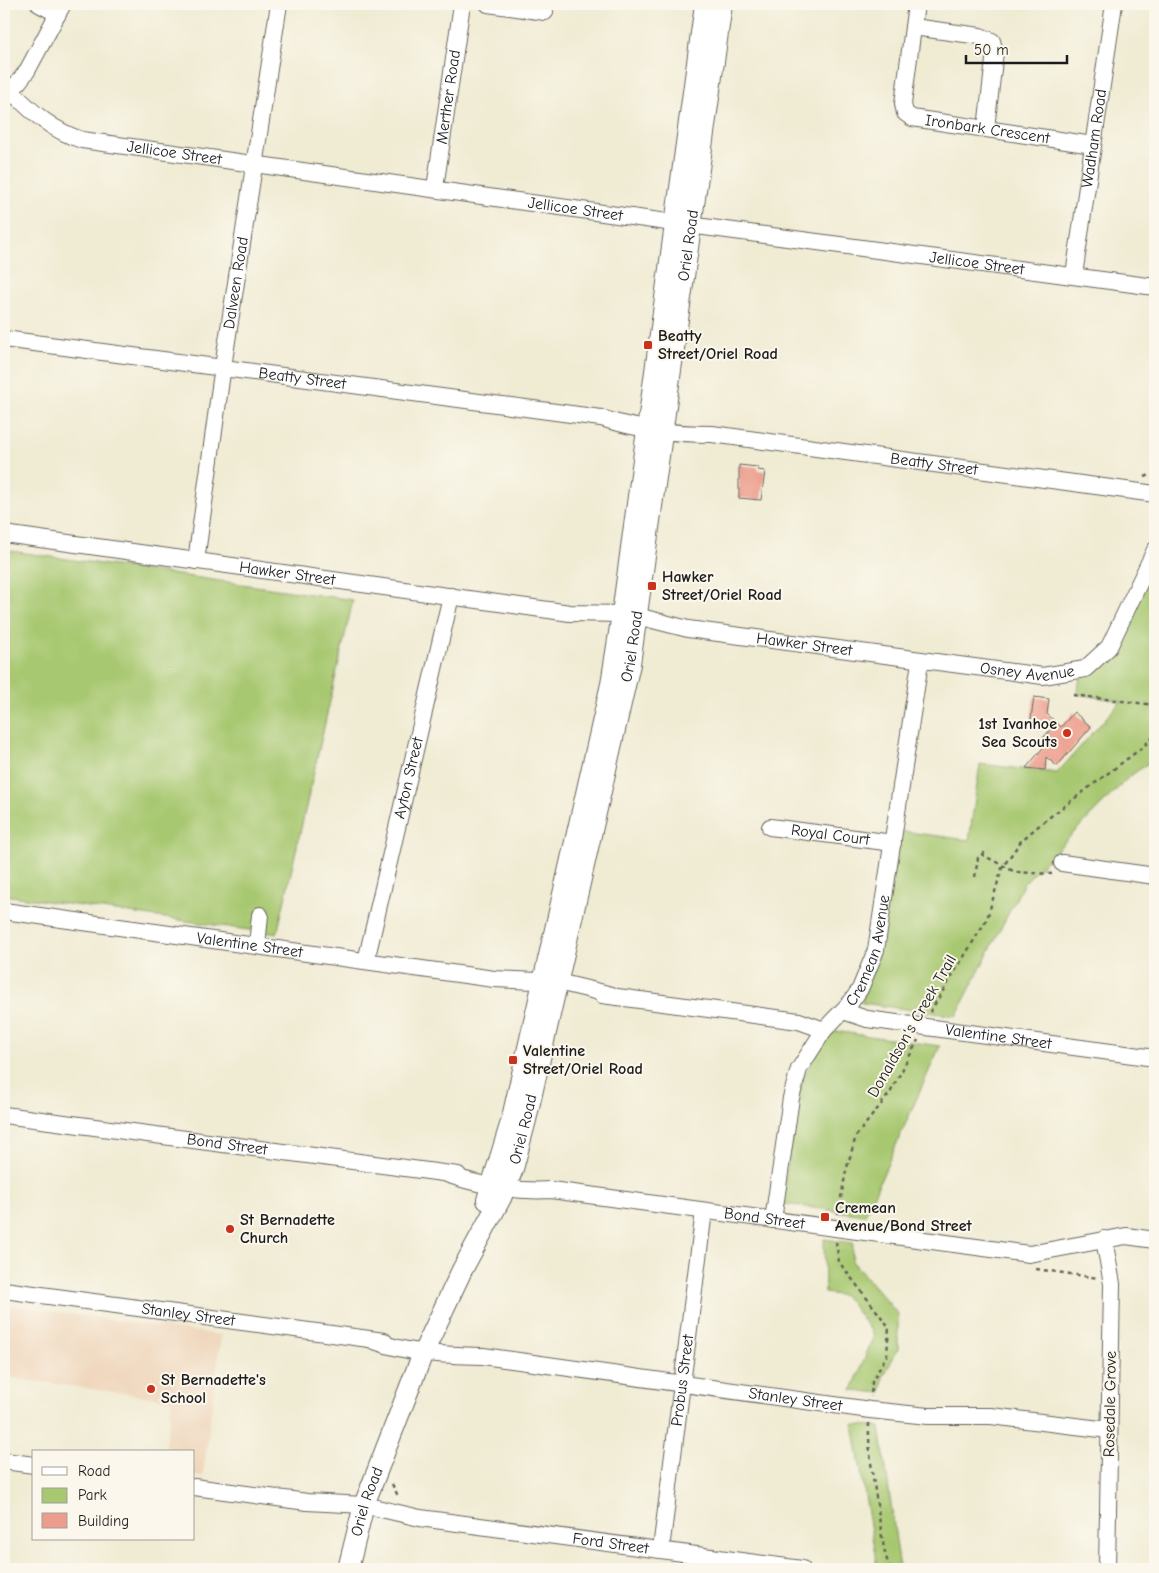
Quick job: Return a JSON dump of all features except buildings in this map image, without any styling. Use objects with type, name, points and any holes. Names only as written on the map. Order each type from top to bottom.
[{"type":"main road","name":"Oriel Road","points":[[684,224],[706,4]]},
{"type":"main road","name":"Oriel Road","points":[[348,1569],[363,1510],[425,1348],[501,1182],[511,1122],[549,986],[606,707],[629,621],[684,224],[722,4]]},
{"type":"street","points":[[8,96],[27,71],[61,9],[39,4]]},
{"type":"street","name":"Dalveen Road","points":[[196,561],[223,367],[279,4]]},
{"type":"street","name":"Merther Road","points":[[434,188],[462,4]]},
{"type":"street","points":[[488,4],[545,12]]},
{"type":"street","name":"Ironbark Crescent","points":[[916,4],[903,104],[905,114],[912,118],[1093,145]]},
{"type":"street","name":"Wadham Road","points":[[1074,275],[1114,4]]},
{"type":"street","points":[[914,27],[980,36],[992,41],[995,52],[986,128]]},
{"type":"street","name":"Jellicoe Street","points":[[8,96],[38,118],[67,135],[82,140],[684,224],[1155,287]]},
{"type":"street","name":"Beatty Street","points":[[4,339],[1155,494]]},
{"type":"street","name":"Hawker Street","points":[[4,534],[920,662]]},
{"type":"street","name":"Osney Avenue","points":[[920,662],[1043,676],[1085,669],[1109,647],[1155,550]]},
{"type":"street","name":"Ayton Street","points":[[366,961],[450,596]]},
{"type":"street","name":"Cremean Avenue","points":[[772,1220],[795,1080],[808,1053],[824,1030],[860,990],[874,957],[920,662]]},
{"type":"street","name":"Royal Court","points":[[770,827],[892,843]]},
{"type":"street","points":[[1060,869],[1155,876]]},
{"type":"street","name":"Valentine Street","points":[[4,911],[799,1021],[824,1030]]},
{"type":"street","points":[[257,946],[260,915]]},
{"type":"street","name":"Valentine Street","points":[[843,1011],[867,1019],[1155,1058]]},
{"type":"street","name":"Bond Street","points":[[4,1115],[449,1175],[477,1184],[501,1182],[531,1191],[551,1190],[772,1220],[837,1222],[1029,1254],[1126,1236],[1155,1240]]},
{"type":"street","name":"Probus Street","points":[[662,1549],[704,1211]]},
{"type":"street","name":"Rosedale Grove","points":[[1104,1239],[1112,1284],[1107,1569]]},
{"type":"street","name":"Stanley Street","points":[[4,1290],[870,1410],[928,1416],[991,1416],[1109,1430]]},
{"type":"street","points":[[4,1461],[32,1465]]},
{"type":"street","name":"Ford Street","points":[[195,1487],[802,1569]]},
{"type":"path","points":[[1145,477],[1155,473]]},
{"type":"path","points":[[1073,695],[1155,705]]},
{"type":"path","name":"Donaldson's Creek Trail","points":[[890,1569],[884,1550],[868,1437],[872,1382],[887,1355],[889,1327],[839,1262],[836,1250],[837,1222],[846,1171],[856,1136],[890,1093],[929,1014],[987,918],[1003,867],[1021,841],[1155,736]]},
{"type":"path","points":[[975,877],[976,863],[981,854],[988,850]]},
{"type":"path","points":[[981,854],[1003,867],[1023,874],[1060,869]]},
{"type":"path","points":[[1035,1268],[1098,1278]]},
{"type":"path","points":[[392,1484],[403,1505]]},
{"type":"shaded area","name":"St Bernadette's School","points":[[4,1305],[221,1335],[203,1476],[195,1475],[195,1450],[165,1450],[172,1400],[4,1377]]},
{"type":"green space","points":[[4,550],[353,600],[277,934],[4,895]]},
{"type":"green space","points":[[1155,562],[1155,758],[1129,777],[1024,883],[956,1016],[862,1003],[900,831],[969,840],[980,764],[1057,773],[1121,701],[1077,694],[1080,678],[1100,666],[1115,647]]},
{"type":"green space","points":[[834,1031],[940,1046],[865,1215],[785,1204],[783,1194],[801,1081],[824,1042]]},
{"type":"green space","points":[[824,1239],[853,1243],[852,1261],[898,1314],[898,1349],[883,1377],[881,1393],[852,1390],[874,1335],[845,1296],[825,1293]]},
{"type":"green space","points":[[853,1424],[880,1427],[900,1569],[877,1567]]},
{"type":"place","name":"Beatty Street/Oriel Road","points":[[648,345]]},
{"type":"place","name":"Hawker Street/Oriel Road","points":[[652,586]]},
{"type":"place","name":"1st Ivanhoe Sea Scouts","points":[[1067,733]]},
{"type":"place","name":"Valentine Street/Oriel Road","points":[[513,1060]]},
{"type":"place","name":"Cremean Avenue/Bond Street","points":[[825,1217]]},
{"type":"place","name":"St Bernadette Church","points":[[230,1229]]},
{"type":"place","name":"St Bernadette's School","points":[[151,1389]]}]
